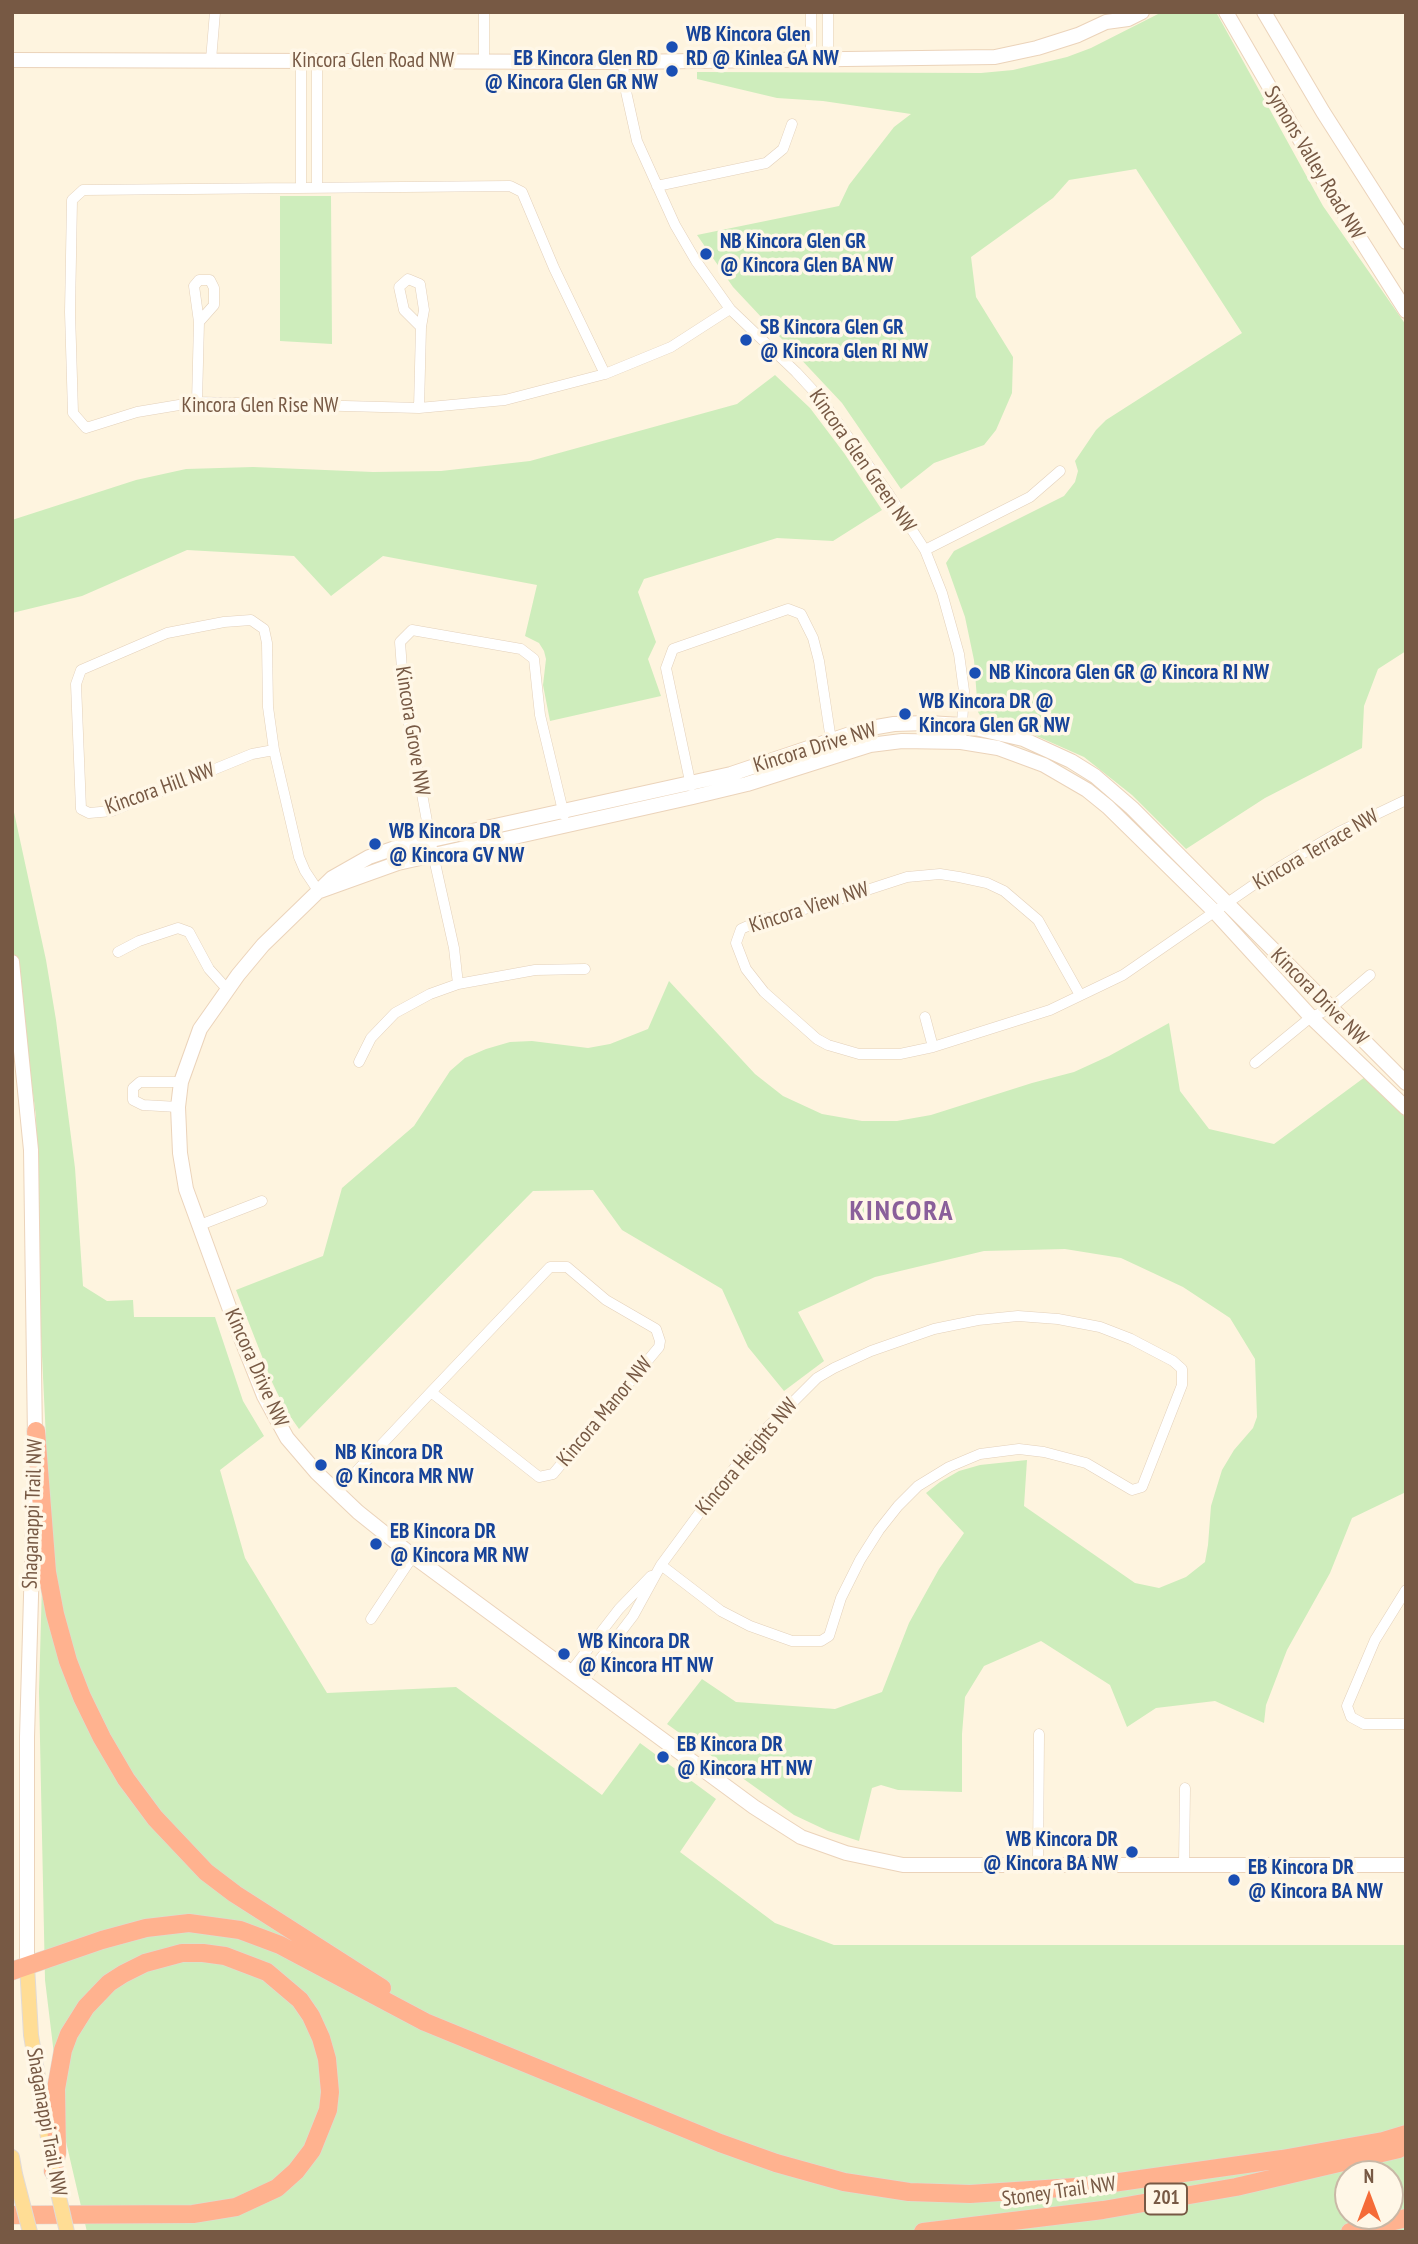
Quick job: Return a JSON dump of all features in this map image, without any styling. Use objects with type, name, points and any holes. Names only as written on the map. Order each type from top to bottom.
[{"type":"highway","points":[[36,1431],[47,1572],[68,1661],[102,1738],[126,1779],[155,1818],[206,1871],[234,1894],[380,1987],[534,2068]]},
{"type":"highway","points":[[19,1968],[146,1928],[189,1923],[224,1926],[280,1945],[425,2022],[708,2139],[776,2163],[844,2182],[909,2192],[970,2194],[1091,2186],[1282,2159],[1383,2141],[1406,2134]]},
{"type":"highway","points":[[12,2215],[193,2214],[236,2207],[277,2188],[296,2171],[312,2150],[328,2110],[330,2092],[327,2059],[311,2017],[300,2000],[267,1972],[225,1956],[182,1953],[145,1963],[123,1974],[109,1983],[86,2007],[69,2034],[63,2050],[56,2089],[57,2153],[53,2171]]},
{"type":"highway","name":"Stoney Trail NW","points":[[923,2232],[1116,2208],[1236,2187],[1406,2147]]},
{"type":"highway","points":[[1350,2232],[1406,2218]]},
{"type":"main road","name":"Shaganappi Trail NW","points":[[19,1968],[53,2171],[67,2232]]},
{"type":"main road","name":"Shaganappi Trail NW","points":[[12,2157],[30,2232]]},
{"type":"street","points":[[211,60],[215,12]]},
{"type":"street","points":[[484,12],[484,61]]},
{"type":"street","points":[[811,12],[811,60]]},
{"type":"street","points":[[828,12],[828,59]]},
{"type":"street","name":"Kincora Glen Road NW","points":[[12,60],[623,62],[995,57],[1078,35],[1110,17],[1128,19],[1142,12]]},
{"type":"street","name":"Symons Valley Road NW","points":[[1226,12],[1328,188],[1406,311]]},
{"type":"street","name":"Symons Valley Road NW","points":[[1264,12],[1406,242]]},
{"type":"street","points":[[1271,12],[1280,41]]},
{"type":"street","points":[[301,61],[301,187]]},
{"type":"street","points":[[317,61],[317,186]]},
{"type":"street","name":"Kincora Glen Green NW","points":[[623,62],[625,87],[637,141],[675,225],[696,261],[730,309],[821,399],[925,550],[942,593],[959,654],[964,691],[961,742]]},
{"type":"street","points":[[657,186],[766,163],[783,149],[792,124]]},
{"type":"street","name":"Kincora Glen Rise NW","points":[[605,374],[554,268],[522,192],[510,186],[83,190],[72,200],[70,312],[73,412],[86,428],[137,412],[197,402],[419,408],[505,400],[605,374],[671,347],[730,309]]},
{"type":"street","points":[[197,402],[199,323]]},
{"type":"street","points":[[419,408],[421,327]]},
{"type":"street","points":[[925,550],[1030,497],[1060,471]]},
{"type":"street","points":[[692,791],[666,668],[673,649],[788,609],[801,614],[813,638],[835,755]]},
{"type":"street","name":"Kincora Hill NW","points":[[274,750],[252,754],[111,811],[89,813],[81,808],[76,684],[81,670],[167,633],[224,622],[251,620],[264,629],[267,643],[268,706],[274,750],[299,857],[305,872],[319,892]]},
{"type":"street","name":"Kincora Grove NW","points":[[432,847],[404,696],[400,642],[412,630],[521,649],[534,659],[540,715],[566,826]]},
{"type":"street","name":"Kincora Drive NW","points":[[432,847],[566,826],[692,791],[730,774],[865,729],[894,724],[962,725],[1023,739],[1071,761],[1115,791],[1222,908],[1311,1017],[1405,1106]]},
{"type":"street","name":"Kincora Drive NW","points":[[1405,1081],[1222,908],[1087,790],[1044,765],[998,748],[961,742],[902,741],[870,745],[747,783],[563,811],[432,847],[398,863],[319,892],[263,945],[227,989],[200,1029],[181,1082],[178,1107],[180,1153],[186,1189],[264,1396],[287,1438],[337,1492],[413,1556],[754,1807],[801,1837],[846,1853],[903,1866],[1406,1865]]},
{"type":"street","name":"Kincora Terrace NW","points":[[1222,908],[1278,868],[1339,832],[1406,800]]},
{"type":"street","points":[[432,847],[454,948],[458,985]]},
{"type":"street","name":"Kincora View NW","points":[[1080,995],[1038,920],[1004,891],[987,883],[959,877],[940,874],[907,877],[821,905],[761,920],[741,929],[737,937],[737,950],[746,969],[772,1000],[817,1039],[844,1050],[872,1055],[900,1054],[933,1047],[1050,1010],[1123,975],[1222,908]]},
{"type":"street","points":[[118,952],[139,941],[178,928],[189,932],[209,969],[227,989]]},
{"type":"street","name":"Shaganappi Trail NW","points":[[12,962],[31,1150],[36,1431],[19,1968]]},
{"type":"street","points":[[359,1062],[371,1038],[396,1013],[430,993],[535,970],[585,969]]},
{"type":"street","points":[[1255,1063],[1311,1017],[1330,1009],[1370,975]]},
{"type":"street","points":[[925,1017],[933,1047]]},
{"type":"street","points":[[1391,1093],[1405,1081]]},
{"type":"street","points":[[178,1107],[143,1105],[133,1100],[133,1088],[140,1082],[181,1082]]},
{"type":"street","points":[[200,1225],[262,1201]]},
{"type":"street","name":"Kincora Manor NW","points":[[337,1492],[430,1392],[550,1267],[567,1267],[606,1300],[656,1329],[660,1341],[659,1347],[552,1474],[539,1477],[430,1392]]},
{"type":"street","name":"Kincora Heights NW","points":[[584,1681],[634,1616],[662,1565],[764,1431],[817,1378],[834,1368],[890,1344],[956,1323],[998,1317],[1038,1317],[1074,1321],[1111,1331],[1173,1360],[1182,1369],[1182,1385],[1142,1487],[1132,1490],[1086,1463],[1044,1452],[1019,1449],[980,1454],[949,1467],[918,1486],[879,1530],[841,1598],[829,1636],[821,1642],[792,1642],[750,1626],[721,1611],[662,1565]]},
{"type":"street","points":[[371,1619],[413,1556]]},
{"type":"street","name":"Kincora Heights NW","points":[[571,1671],[619,1609],[662,1565]]},
{"type":"street","points":[[1406,1590],[1375,1640],[1347,1706],[1351,1717],[1364,1724],[1406,1724]]},
{"type":"street","points":[[1038,1865],[1039,1734]]},
{"type":"street","points":[[1184,1864],[1185,1788]]},
{"type":"green space","points":[[1162,12],[1216,12],[1323,206],[1406,325],[1406,651],[1378,669],[1364,706],[1362,748],[1265,798],[1186,849],[1132,795],[1084,757],[1023,730],[983,720],[978,712],[974,660],[965,617],[946,563],[954,551],[1064,496],[1075,482],[1078,471],[1075,461],[1106,420],[1242,333],[1136,169],[1069,180],[1053,198],[971,257],[976,297],[1013,357],[1012,393],[996,430],[984,445],[934,463],[901,489],[842,403],[733,287],[697,235],[839,206],[849,185],[894,127],[911,114],[823,101],[777,98],[697,79],[697,72],[981,73],[1013,70],[1067,57],[1091,48]]},
{"type":"green space","points":[[280,196],[331,196],[332,344],[280,341]]},
{"type":"green space","points":[[775,375],[810,408],[882,510],[833,541],[777,538],[644,579],[638,592],[656,642],[648,659],[661,696],[550,721],[543,685],[546,659],[544,651],[539,643],[525,636],[537,585],[383,556],[331,596],[294,556],[187,550],[82,596],[12,613],[12,520],[136,480],[186,469],[253,467],[373,472],[441,471],[530,461],[737,404]]},
{"type":"green space","points":[[12,803],[46,960],[56,1020],[75,1168],[83,1286],[107,1301],[133,1300],[134,1317],[215,1317],[243,1401],[264,1436],[220,1470],[245,1558],[327,1693],[456,1687],[602,1795],[640,1743],[716,1799],[680,1852],[775,1923],[834,1945],[1406,1945],[1406,2232],[87,2232],[63,2129],[45,1980],[39,1692],[46,1439],[40,1314],[36,1116],[12,939]]},
{"type":"green space","points":[[669,981],[755,1074],[783,1096],[822,1114],[862,1121],[897,1121],[931,1115],[1074,1072],[1169,1023],[1180,1091],[1209,1129],[1274,1144],[1365,1077],[1406,1118],[1406,1492],[1352,1518],[1330,1573],[1287,1650],[1266,1705],[1264,1723],[1215,1701],[1156,1708],[1127,1727],[1110,1685],[1041,1641],[984,1666],[965,1697],[962,1792],[898,1790],[881,1785],[872,1788],[859,1841],[828,1831],[794,1815],[667,1724],[702,1679],[736,1702],[835,1709],[882,1692],[909,1623],[939,1569],[964,1533],[926,1493],[959,1471],[980,1465],[1027,1460],[1024,1506],[1135,1583],[1159,1588],[1186,1577],[1205,1562],[1211,1506],[1222,1470],[1234,1450],[1253,1428],[1257,1417],[1255,1359],[1230,1318],[1183,1287],[1121,1258],[1065,1249],[984,1251],[875,1277],[798,1312],[824,1361],[784,1391],[748,1347],[722,1289],[622,1230],[593,1190],[533,1191],[299,1429],[285,1409],[272,1382],[236,1290],[323,1256],[342,1188],[414,1126],[450,1071],[465,1058],[510,1042],[532,1041],[588,1048],[610,1044],[648,1029]]},
{"type":"place","name":"WB Kincora Glen RD @ Kinlea GA NW","points":[[672,47]]},
{"type":"place","name":"EB Kincora Glen RD @ Kincora Glen GR NW","points":[[672,71]]},
{"type":"place","name":"NB Kincora Glen GR @ Kincora Glen BA NW","points":[[706,254]]},
{"type":"place","name":"SB Kincora Glen GR @ Kincora Glen RI NW","points":[[746,340]]},
{"type":"place","name":"NB Kincora Glen GR @ Kincora RI NW","points":[[975,673]]},
{"type":"place","name":"WB Kincora DR @ Kincora Glen GR NW","points":[[905,714]]},
{"type":"place","name":"WB Kincora DR @ Kincora GV NW","points":[[375,844]]},
{"type":"place","name":"NB Kincora DR @ Kincora MR NW","points":[[321,1465]]},
{"type":"place","name":"EB Kincora DR @ Kincora MR NW","points":[[376,1544]]},
{"type":"place","name":"WB Kincora DR @ Kincora HT NW","points":[[564,1654]]},
{"type":"place","name":"EB Kincora DR @ Kincora HT NW","points":[[663,1757]]},
{"type":"place","name":"WB Kincora DR @ Kincora BA NW","points":[[1132,1852]]},
{"type":"place","name":"EB Kincora DR @ Kincora BA NW","points":[[1234,1880]]},
{"type":"district","name":"KINCORA","points":[[902,1212]]}]
